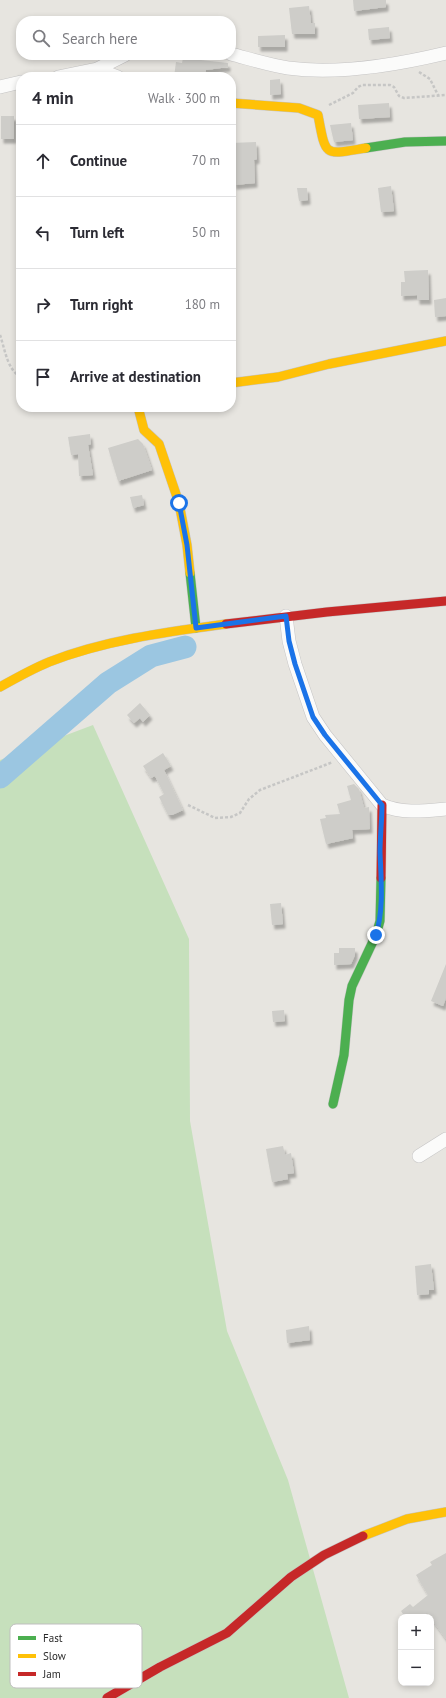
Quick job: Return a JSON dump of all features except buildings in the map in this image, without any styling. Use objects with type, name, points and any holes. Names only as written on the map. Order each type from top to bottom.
[{"type":"street","points":[[236,55],[286,68],[308,70],[400,63],[446,53]]},
{"type":"street","points":[[82,72],[97,69],[115,60]]},
{"type":"street","points":[[97,69],[105,72]]},
{"type":"street","points":[[0,87],[16,83]]},
{"type":"street","points":[[236,103],[299,108],[318,115],[323,143],[327,150],[335,153],[405,142],[446,141]]},
{"type":"street","points":[[236,382],[278,377],[330,364],[446,341]]},
{"type":"street","points":[[139,412],[144,430],[159,444],[179,503],[187,545],[196,628]]},
{"type":"street","points":[[0,687],[45,662],[96,646],[143,635],[355,608],[446,601]]},
{"type":"street","points":[[286,616],[289,641],[295,664],[313,717],[325,735],[382,805],[393,810],[407,812],[446,809]]},
{"type":"street","points":[[333,1104],[344,1056],[348,1000],[352,986],[376,935],[380,921],[380,846],[382,805]]},
{"type":"street","points":[[419,1156],[446,1139]]},
{"type":"street","points":[[142,1678],[226,1634],[280,1585],[314,1562],[377,1530],[411,1518],[446,1512]]},
{"type":"street","points":[[107,1698],[125,1688]]},
{"type":"path","points":[[400,63],[430,79],[438,95]]},
{"type":"path","points":[[318,115],[334,102],[353,93],[360,86],[390,84],[400,96],[404,98],[446,95]]},
{"type":"path","points":[[0,335],[11,368],[16,374]]},
{"type":"path","points":[[188,805],[215,818],[231,817],[240,813],[249,799],[260,790],[345,758]]},
{"type":"green space","points":[[93,725],[189,939],[190,1121],[227,1331],[288,1480],[349,1698],[0,1698],[0,760]]},
{"type":"waterway","points":[[0,777],[108,683],[151,656],[185,647]]},
{"type":"traffic: fast","points":[[366,148],[405,142],[446,141]]},
{"type":"traffic: fast","points":[[190,573],[196,628]]},
{"type":"traffic: fast","points":[[333,1104],[344,1055],[349,1000],[352,986],[376,935],[380,921],[381,878]]},
{"type":"traffic: slow","points":[[236,103],[299,108],[318,115],[323,139],[329,150],[334,152],[342,152],[366,148]]},
{"type":"traffic: slow","points":[[236,382],[278,377],[329,364],[446,341]]},
{"type":"traffic: slow","points":[[139,412],[144,430],[159,444],[179,503],[187,545],[190,573]]},
{"type":"traffic: slow","points":[[0,687],[49,662],[70,654],[114,642],[226,624]]},
{"type":"traffic: slow","points":[[363,1536],[407,1519],[446,1512]]},
{"type":"traffic: jam","points":[[226,624],[327,612],[446,601]]},
{"type":"traffic: jam","points":[[381,878],[382,805]]},
{"type":"traffic: jam","points":[[142,1678],[227,1633],[291,1577],[324,1555],[363,1536]]},
{"type":"traffic: jam","points":[[107,1698],[124,1688]]},
{"type":"route","points":[[179,503],[187,545],[196,628],[286,616],[289,641],[295,664],[313,717],[325,735],[382,805],[380,846],[381,906],[380,921],[376,935]]}]
